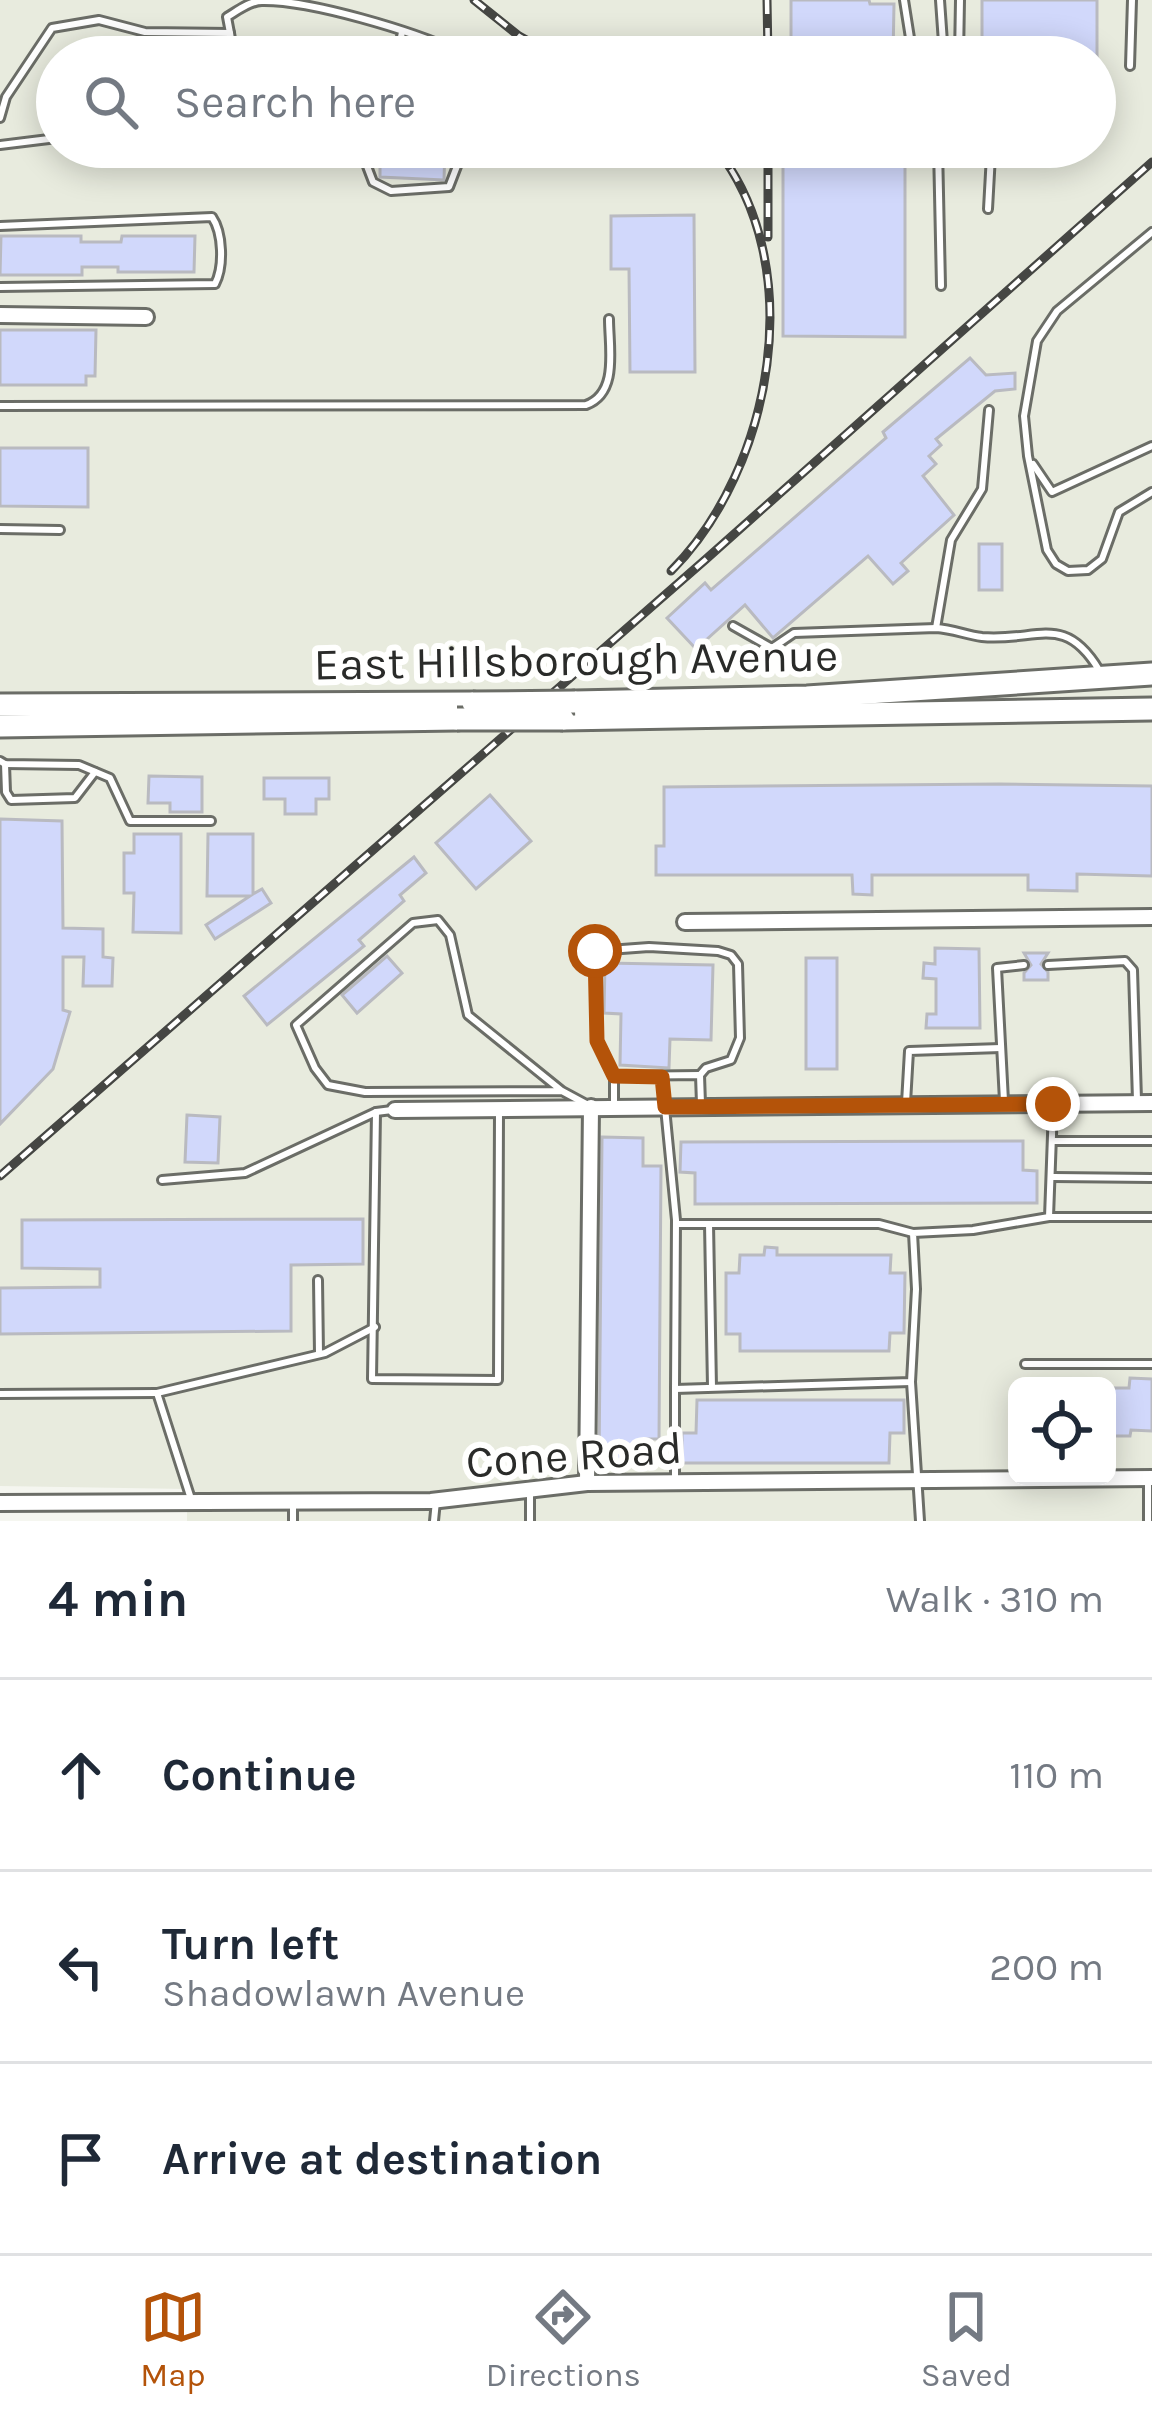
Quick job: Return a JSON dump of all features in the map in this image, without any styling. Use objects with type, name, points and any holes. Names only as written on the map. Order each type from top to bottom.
[{"type":"main road","name":"East Hillsborough Avenue","points":[[1100,694],[1152,674]]},
{"type":"main road","name":"East Hillsborough Avenue","points":[[0,726],[569,710],[807,698],[1100,694],[1152,709]]},
{"type":"main road","name":"East Hillsborough Avenue","points":[[0,704],[465,711]]},
{"type":"street","points":[[0,315],[146,317]]},
{"type":"street","points":[[686,922],[1152,916]]},
{"type":"street","points":[[395,1110],[1144,1103]]},
{"type":"street","points":[[587,1484],[591,1107]]},
{"type":"street","name":"Cone Road","points":[[0,1503],[436,1500],[587,1484],[1150,1478]]},
{"type":"lane","points":[[230,36],[227,16],[258,0],[316,8],[416,36]]},
{"type":"lane","points":[[904,0],[910,36]]},
{"type":"lane","points":[[940,0],[942,36]]},
{"type":"lane","points":[[959,35],[960,0]]},
{"type":"lane","points":[[1130,66],[1132,0]]},
{"type":"lane","points":[[940,14],[959,35]]},
{"type":"lane","points":[[47,36],[52,28],[99,20],[145,32],[230,33]]},
{"type":"lane","points":[[401,36],[402,32]]},
{"type":"lane","points":[[0,118],[6,97],[36,52]]},
{"type":"lane","points":[[0,146],[36,141]]},
{"type":"lane","points":[[368,168],[373,182],[391,191],[448,188],[457,168]]},
{"type":"lane","points":[[938,168],[941,286]]},
{"type":"lane","points":[[988,209],[990,168]]},
{"type":"lane","points":[[0,226],[212,217],[219,229],[219,275],[214,284],[189,286],[0,287]]},
{"type":"lane","points":[[1152,232],[1058,311],[1037,341],[1024,416],[1047,550],[1056,564],[1068,571],[1088,570],[1102,560],[1119,512],[1152,492]]},
{"type":"lane","points":[[0,406],[586,405],[595,402],[607,386],[609,319]]},
{"type":"lane","points":[[936,628],[952,539],[982,489],[988,410]]},
{"type":"lane","points":[[1028,456],[1052,492],[1152,446]]},
{"type":"lane","points":[[0,529],[60,530]]},
{"type":"lane","points":[[734,626],[772,648],[794,632],[936,628],[981,637],[1054,634],[1077,640],[1100,694]]},
{"type":"lane","points":[[95,772],[75,798],[11,800],[2,762],[79,765],[110,778],[130,820],[211,820]]},
{"type":"lane","points":[[562,1091],[365,1092],[328,1085],[296,1025],[413,923],[438,920],[450,935],[467,1015],[562,1091],[591,1107]]},
{"type":"lane","points":[[614,1106],[614,1076],[597,1041],[595,951],[632,947],[718,951],[738,964],[740,1044],[731,1060],[706,1068],[700,1075],[701,1106]]},
{"type":"lane","points":[[1048,964],[1125,961],[1133,970],[1144,1103]]},
{"type":"lane","points":[[1004,1105],[998,968],[1024,964]]},
{"type":"lane","points":[[906,1106],[909,1051],[1001,1048]]},
{"type":"lane","points":[[614,1076],[700,1075]]},
{"type":"lane","points":[[662,1077],[676,1224],[675,1482]]},
{"type":"lane","points":[[1049,1217],[1053,1104]]},
{"type":"lane","points":[[376,1112],[372,1379],[498,1380],[499,1108]]},
{"type":"lane","points":[[162,1180],[245,1173],[376,1112],[395,1110]]},
{"type":"lane","points":[[1053,1142],[1152,1141]]},
{"type":"lane","points":[[1053,1177],[1152,1178]]},
{"type":"lane","points":[[676,1224],[879,1224],[913,1232],[973,1230],[1049,1217],[1152,1217]]},
{"type":"lane","points":[[710,1224],[712,1388]]},
{"type":"lane","points":[[913,1232],[916,1288],[911,1382],[920,1521]]},
{"type":"lane","points":[[318,1280],[320,1354]]},
{"type":"lane","points":[[0,1394],[157,1393],[320,1354],[375,1328]]},
{"type":"lane","points":[[1025,1364],[1152,1364]]},
{"type":"lane","points":[[675,1389],[911,1382]]},
{"type":"lane","points":[[157,1393],[192,1502]]},
{"type":"lane","points":[[1148,1521],[1150,1478]]},
{"type":"lane","points":[[530,1490],[530,1521]]},
{"type":"lane","points":[[434,1521],[436,1500]]},
{"type":"lane","points":[[292,1502],[292,1521]]},
{"type":"shaded area","points":[[0,0],[1152,0],[1152,1521],[187,1521],[187,1489],[0,1486]]},
{"type":"building","points":[[791,0],[894,4],[893,36],[791,36]]},
{"type":"building","points":[[982,0],[1097,0],[1097,36],[982,36]]},
{"type":"building","points":[[380,168],[444,168],[444,180],[380,177]]},
{"type":"building","points":[[783,168],[905,168],[905,337],[783,336]]},
{"type":"building","points":[[694,215],[695,372],[630,372],[629,269],[611,269],[611,216]]},
{"type":"building","points":[[1,236],[81,236],[81,242],[121,242],[122,236],[195,236],[194,272],[82,267],[82,275],[0,275]]},
{"type":"building","points":[[0,330],[96,330],[95,376],[86,376],[86,385],[0,385]]},
{"type":"building","points":[[970,358],[986,375],[1015,373],[1015,389],[995,391],[936,439],[941,445],[929,456],[936,464],[923,476],[954,515],[901,563],[908,571],[893,584],[868,556],[773,638],[745,605],[696,649],[667,618],[705,583],[711,590]]},
{"type":"building","points":[[0,448],[88,448],[88,507],[0,506]]},
{"type":"building","points":[[979,544],[1002,544],[1002,590],[979,590]]},
{"type":"building","points":[[149,776],[202,777],[202,812],[170,812],[170,803],[148,803]]},
{"type":"building","points":[[264,778],[329,778],[329,799],[316,799],[316,814],[285,814],[285,799],[264,799]]},
{"type":"building","points":[[1152,786],[1152,876],[1077,874],[1077,891],[1028,890],[1028,875],[872,875],[872,895],[853,894],[852,875],[656,875],[656,846],[664,846],[664,787]]},
{"type":"building","points":[[490,795],[531,841],[476,889],[436,843]]},
{"type":"building","points":[[0,819],[62,821],[63,928],[103,929],[103,957],[113,958],[112,986],[83,986],[84,957],[63,957],[63,1010],[70,1012],[53,1069],[0,1124]]},
{"type":"building","points":[[134,834],[181,834],[181,933],[133,932],[134,893],[124,893],[124,853],[134,853]]},
{"type":"building","points":[[208,834],[253,834],[253,894],[262,889],[271,903],[215,939],[206,925],[250,896],[207,896]]},
{"type":"building","points":[[414,857],[426,873],[400,895],[404,901],[359,940],[364,946],[267,1025],[244,996]]},
{"type":"building","points":[[935,948],[979,949],[980,1028],[926,1028],[927,1014],[936,1014],[936,979],[923,978],[924,963],[935,964]]},
{"type":"building","points":[[1024,953],[1048,953],[1041,964],[1048,980],[1024,980],[1031,965]]},
{"type":"building","points":[[387,956],[402,973],[357,1013],[342,995]]},
{"type":"building","points":[[806,958],[837,958],[837,1069],[806,1069]]},
{"type":"building","points":[[605,963],[713,965],[711,1040],[670,1039],[669,1068],[620,1065],[621,1014],[604,1013]]},
{"type":"building","points":[[187,1115],[220,1117],[218,1163],[185,1162]]},
{"type":"building","points":[[602,1137],[643,1138],[643,1166],[661,1166],[659,1439],[647,1439],[646,1464],[599,1464]]},
{"type":"building","points":[[1023,1141],[1023,1170],[1037,1171],[1037,1203],[695,1204],[695,1173],[680,1172],[681,1142]]},
{"type":"building","points":[[363,1219],[363,1264],[291,1265],[291,1331],[0,1334],[0,1288],[100,1287],[100,1269],[22,1268],[22,1220]]},
{"type":"building","points":[[765,1247],[777,1248],[777,1255],[891,1255],[890,1273],[905,1273],[904,1333],[890,1333],[889,1351],[740,1351],[740,1334],[726,1334],[726,1273],[739,1273],[740,1255],[764,1255]]},
{"type":"building","points":[[1130,1378],[1152,1379],[1152,1431],[1131,1430],[1130,1436],[1116,1436],[1116,1388],[1129,1388]]},
{"type":"building","points":[[697,1400],[904,1400],[904,1433],[890,1433],[889,1463],[682,1463],[682,1433],[696,1433]]},
{"type":"railway","points":[[474,0],[519,36]]},
{"type":"railway","points":[[767,0],[768,36]]},
{"type":"railway","points":[[0,1176],[1152,162]]},
{"type":"railway","points":[[671,571],[706,528],[734,478],[755,423],[767,365],[770,306],[763,248],[745,195],[728,168]]},
{"type":"railway","points":[[768,168],[768,237]]},
{"type":"route","points":[[595,951],[597,1041],[614,1076],[662,1077],[665,1107],[1053,1104]]}]
